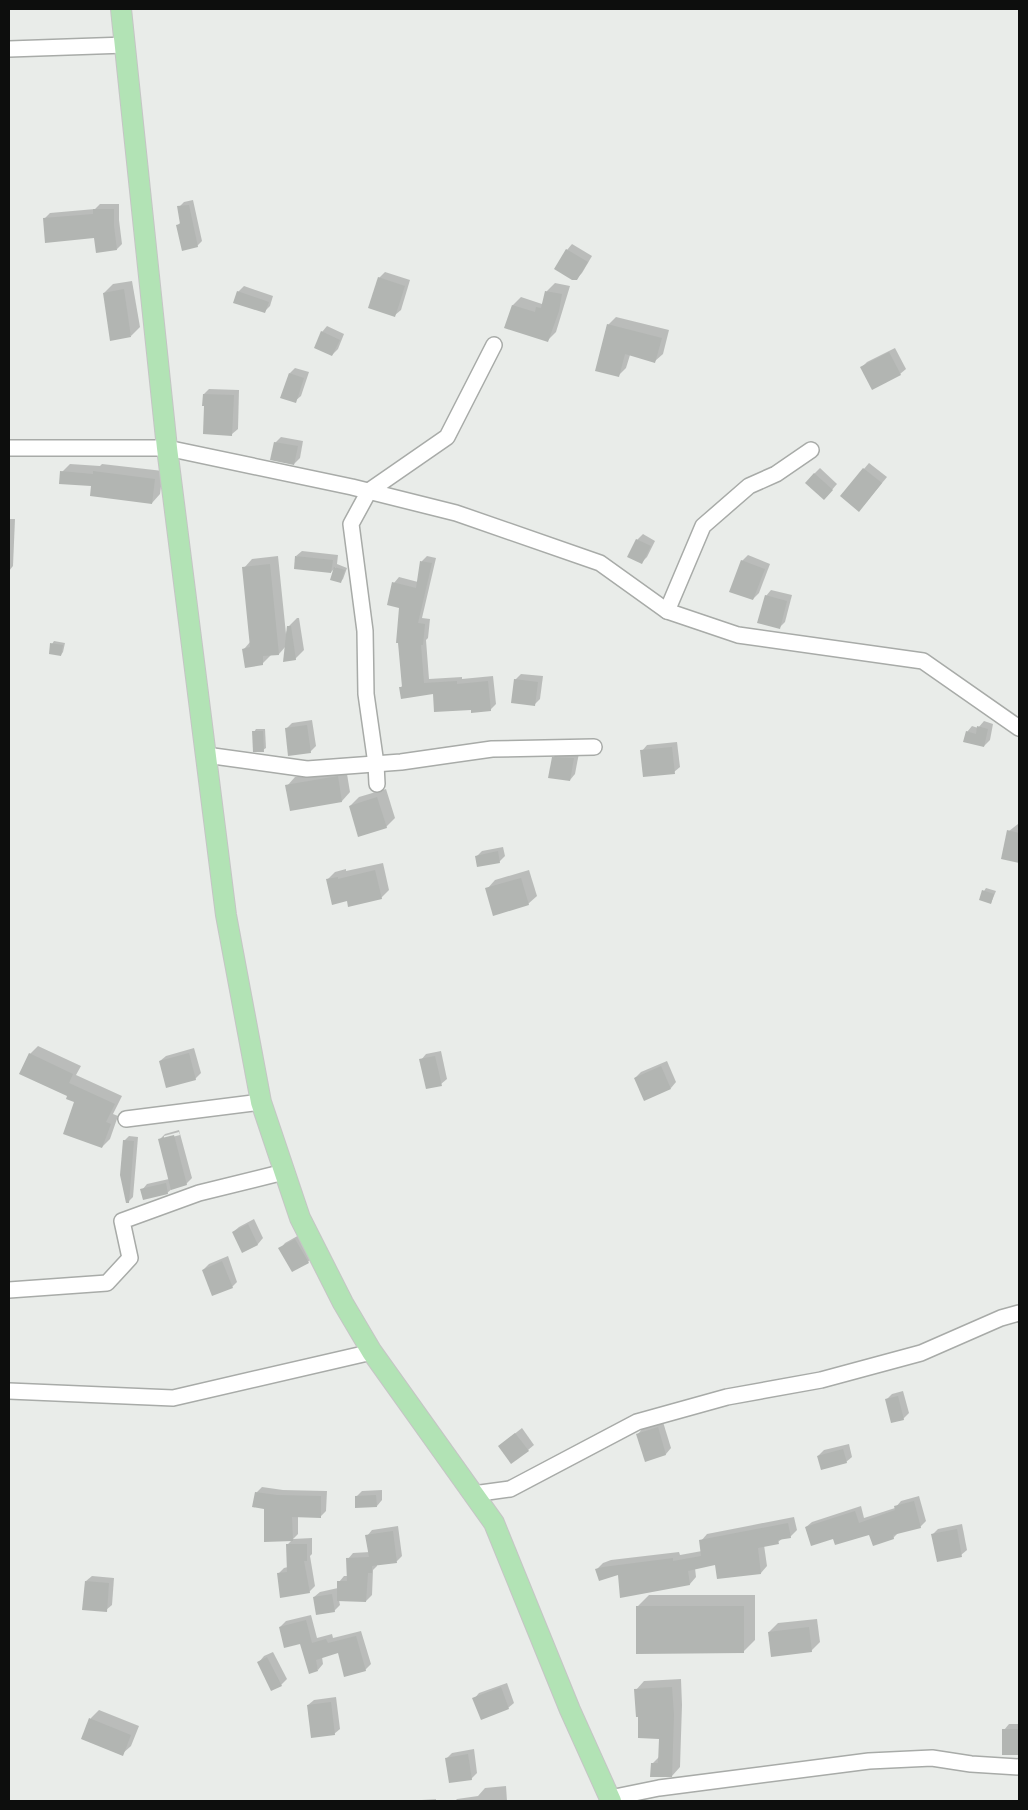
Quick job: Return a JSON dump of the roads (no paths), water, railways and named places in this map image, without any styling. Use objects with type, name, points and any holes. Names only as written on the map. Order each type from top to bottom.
[{"type":"main road","points":[[121,9],[167,448],[226,915],[261,1102],[300,1218],[343,1303],[372,1352],[494,1524],[570,1710],[611,1800]]},
{"type":"street","points":[[9,50],[126,45]]},
{"type":"street","points":[[378,784],[366,694],[365,631],[351,524],[369,491],[447,437],[494,345]]},
{"type":"street","points":[[9,448],[167,448],[369,491],[456,513],[600,563],[667,611],[738,635],[923,661],[1019,728]]},
{"type":"street","points":[[667,611],[703,526],[749,486],[776,474],[811,450]]},
{"type":"street","points":[[206,755],[307,769],[401,762],[492,749],[594,747]]},
{"type":"street","points":[[126,1119],[261,1102]]},
{"type":"street","points":[[9,1290],[107,1283],[130,1258],[122,1221],[199,1193],[284,1172]]},
{"type":"street","points":[[473,1494],[510,1488],[637,1422],[727,1397],[821,1380],[921,1353],[1001,1318],[1019,1313]]},
{"type":"street","points":[[9,1391],[173,1398],[372,1352]]},
{"type":"street","points":[[611,1800],[660,1788],[869,1761],[932,1758],[971,1764],[1019,1767]]}]
